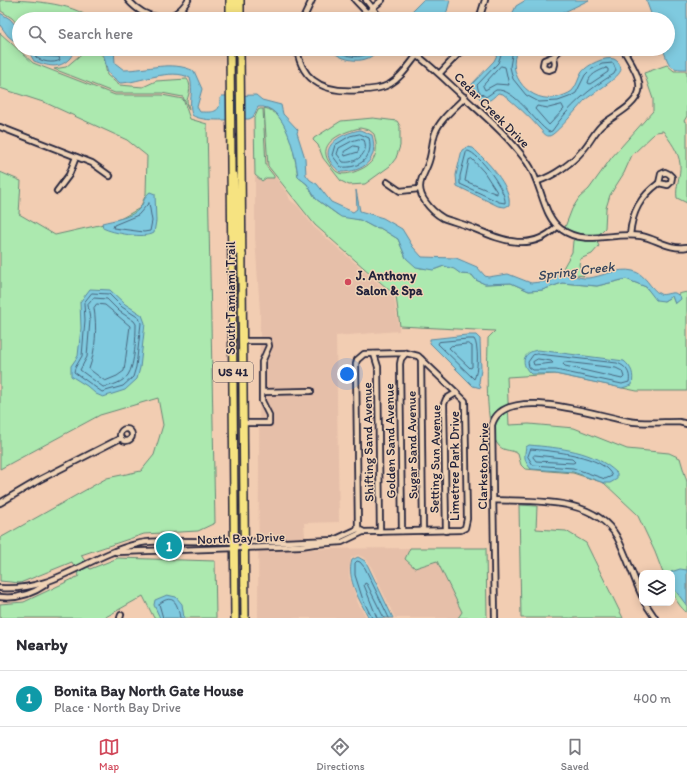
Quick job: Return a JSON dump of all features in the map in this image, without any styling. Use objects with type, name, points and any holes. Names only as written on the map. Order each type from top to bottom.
[{"type":"main road","points":[[230,0],[230,12]]},
{"type":"main road","points":[[235,0],[236,12]]},
{"type":"main road","points":[[240,0],[240,12]]},
{"type":"main road","name":"South Tamiami Trail","points":[[230,56],[234,618]]},
{"type":"main road","name":"South Tamiami Trail","points":[[240,56],[245,618]]},
{"type":"main road","points":[[231,152],[236,187],[237,250],[242,255]]},
{"type":"street","points":[[128,0],[142,12]]},
{"type":"street","points":[[175,12],[178,11],[188,0]]},
{"type":"street","points":[[307,12],[312,0]]},
{"type":"street","points":[[355,0],[366,12]]},
{"type":"street","points":[[366,0],[376,12]]},
{"type":"street","points":[[368,12],[382,0]]},
{"type":"street","points":[[481,12],[485,0]]},
{"type":"street","points":[[299,56],[303,68],[313,79],[330,89],[344,92],[374,90],[389,84],[401,75],[416,56]]},
{"type":"street","name":"Cedar Creek Drive","points":[[418,56],[440,73],[501,131],[527,161],[538,181],[547,210],[557,227]]},
{"type":"street","points":[[440,73],[456,56]]},
{"type":"street","points":[[538,181],[549,177],[572,161],[583,150],[600,127],[630,104],[637,96],[640,88],[638,79],[626,56]]},
{"type":"street","points":[[465,97],[438,128],[419,189],[425,202],[439,216],[497,238],[516,241],[532,242],[547,236],[557,227],[570,235],[579,238],[630,235],[644,237],[670,247],[687,247]]},
{"type":"street","points":[[0,127],[98,166],[110,176]]},
{"type":"street","points":[[57,191],[70,175],[76,157]]},
{"type":"street","points":[[387,182],[400,191],[419,189]]},
{"type":"street","points":[[630,235],[632,217],[636,208],[648,191],[659,183]]},
{"type":"street","points":[[243,341],[268,341],[269,346],[262,362],[264,392],[262,400],[269,415],[269,424],[243,423]]},
{"type":"street","name":"Golden Sand Avenue","points":[[402,531],[400,364],[401,359],[406,353]]},
{"type":"street","name":"Limetree Park Drive","points":[[364,354],[374,354],[416,354],[465,401],[467,519],[465,528],[461,530],[446,531],[380,532],[364,532],[358,529],[356,364],[357,360],[364,354]]},
{"type":"street","name":"Shifting Sand Avenue","points":[[374,354],[378,367],[380,532]]},
{"type":"street","name":"Sugar Sand Avenue","points":[[421,359],[424,531]]},
{"type":"street","points":[[264,392],[311,391]]},
{"type":"street","name":"Setting Sun Avenue","points":[[446,531],[444,404],[446,399],[456,393]]},
{"type":"street","name":"Clarkston Drive","points":[[495,618],[492,425],[496,414],[505,408],[514,405],[553,405],[627,421],[679,422],[687,424]]},
{"type":"street","points":[[0,503],[39,480],[121,438]]},
{"type":"street","points":[[493,500],[566,504],[594,514],[607,524],[617,537],[639,589]]},
{"type":"street","name":"North Bay Drive","points":[[0,597],[27,595],[94,560],[142,543],[234,540],[334,540],[358,529]]},
{"type":"street","name":"North Bay Drive","points":[[116,552],[234,550],[337,543],[348,540],[364,532]]},
{"type":"street","points":[[345,535],[348,540]]},
{"type":"street","name":"North Bay Drive","points":[[0,588],[23,588],[50,582]]},
{"type":"street","points":[[647,606],[655,618]]},
{"type":"shaded area","points":[[255,175],[262,180],[266,178],[276,178],[288,194],[290,200],[298,206],[314,227],[394,297],[399,328],[399,331],[336,336],[339,522],[304,523],[306,549],[410,548],[405,559],[420,567],[437,561],[462,612],[458,618],[395,618],[370,565],[366,559],[358,555],[351,558],[349,576],[358,603],[367,618],[258,618],[260,312],[255,237]]},
{"type":"green space","points":[[0,0],[48,3],[80,12],[12,12],[12,18],[1,11]]},
{"type":"green space","points":[[0,33],[12,44],[12,56],[25,56],[33,63],[115,95],[162,95],[183,99],[190,119],[207,124],[215,523],[198,531],[144,534],[81,555],[90,569],[118,558],[215,561],[216,618],[154,618],[143,596],[104,618],[0,618],[0,604],[24,602],[79,576],[72,562],[20,583],[0,581],[0,538],[107,478],[141,471],[154,455],[163,425],[158,398],[100,415],[0,469],[0,172],[21,181],[19,214],[55,235],[108,223],[122,218],[140,208],[146,194],[147,156],[127,140],[46,103],[0,88]]},
{"type":"green space","points":[[79,56],[103,56],[107,75],[119,85],[143,87],[156,81],[187,79],[190,87],[187,100],[189,110],[183,97],[162,93],[115,93],[54,69],[66,67]]},
{"type":"green space","points":[[667,65],[674,71],[687,71],[687,116],[684,121],[687,123],[687,203],[677,198],[680,168],[678,155],[663,131],[656,132],[632,155],[624,173],[610,195],[606,208],[605,228],[600,233],[597,242],[599,246],[592,254],[580,259],[579,265],[584,276],[569,274],[562,270],[572,252],[573,241],[578,234],[568,230],[565,227],[572,209],[579,198],[589,189],[612,157],[653,111],[653,99],[644,73]]},
{"type":"green space","points":[[264,108],[273,111],[285,126],[293,147],[298,177],[307,184],[316,199],[338,215],[360,220],[373,227],[380,228],[398,239],[406,258],[420,268],[436,269],[444,266],[454,268],[461,274],[472,275],[476,280],[485,284],[511,283],[529,291],[542,290],[562,283],[597,286],[626,279],[646,287],[650,292],[664,301],[672,296],[675,304],[680,299],[678,294],[687,292],[687,391],[637,391],[555,374],[507,377],[509,425],[529,424],[574,428],[627,449],[669,453],[680,458],[687,482],[687,613],[675,598],[675,570],[662,570],[637,514],[604,483],[573,473],[525,469],[521,465],[518,454],[499,446],[494,437],[488,411],[488,338],[495,331],[400,326],[396,296],[315,225],[268,166]]},
{"type":"green space","points":[[263,109],[266,166],[274,176],[274,178],[266,178],[262,181],[255,175],[254,119],[258,110]]},
{"type":"green space","points":[[373,118],[397,121],[400,126],[400,146],[396,158],[390,166],[365,184],[349,185],[341,181],[323,158],[318,145],[313,140],[341,121]],"holes":[[[360,128],[369,130],[374,134],[376,141],[376,153],[371,162],[361,169],[351,173],[343,174],[336,171],[326,155],[326,149],[329,143],[347,132]]]},
{"type":"green space","points":[[519,505],[537,506],[536,529],[566,531],[586,543],[623,618],[521,618]]},
{"type":"green space","points":[[410,548],[486,548],[487,618],[458,618],[462,612],[437,561],[415,568],[405,559]]},
{"type":"water","points":[[423,0],[450,0],[447,12],[412,11]]},
{"type":"water","points":[[526,0],[589,0],[564,12],[513,12],[516,6]]},
{"type":"water","points":[[646,0],[687,0],[687,69],[676,69],[668,63],[666,56],[675,56],[675,12],[650,12]]},
{"type":"water","points":[[0,13],[12,21],[12,39],[8,36],[0,25]]},
{"type":"water","points":[[31,56],[72,56],[66,62],[57,66],[34,61]]},
{"type":"water","points":[[104,56],[114,56],[115,63],[124,70],[159,66],[177,66],[194,71],[202,89],[197,107],[200,112],[215,111],[219,107],[220,98],[222,96],[256,95],[262,100],[281,105],[283,114],[298,130],[297,133],[305,158],[306,175],[310,180],[317,184],[331,202],[353,212],[357,209],[356,190],[360,211],[383,218],[402,229],[413,247],[422,257],[456,258],[477,267],[485,276],[488,277],[508,274],[531,283],[551,281],[559,271],[588,278],[616,271],[627,270],[642,275],[660,294],[675,293],[680,296],[681,299],[675,304],[672,296],[664,301],[656,300],[646,287],[626,279],[597,286],[562,283],[542,290],[529,291],[511,283],[485,284],[476,280],[472,275],[461,274],[454,269],[444,266],[433,270],[416,267],[406,258],[398,239],[380,228],[373,227],[360,220],[341,217],[316,199],[307,184],[298,177],[295,157],[288,133],[276,114],[268,108],[258,107],[253,117],[249,119],[204,119],[192,115],[190,78],[174,74],[120,83],[108,73]]},
{"type":"water","points":[[340,56],[371,56],[362,60]]},
{"type":"water","points":[[496,56],[516,56],[515,68],[517,77],[523,85],[530,92],[538,96],[548,98],[558,97],[572,91],[584,69],[596,62],[610,58],[614,59],[619,63],[621,69],[612,80],[585,100],[552,135],[548,136],[544,134],[503,94],[498,93],[487,101],[479,98],[472,84],[494,61]]},
{"type":"water","points":[[360,130],[372,135],[374,144],[371,158],[363,167],[356,170],[340,172],[332,164],[328,151],[336,140],[351,132]]},
{"type":"water","points":[[467,147],[473,148],[497,174],[506,189],[509,197],[509,205],[505,207],[498,206],[457,186],[456,175],[462,150]]},
{"type":"water","points":[[150,192],[155,194],[156,221],[154,233],[150,235],[128,235],[103,228],[102,223],[122,218],[137,211],[146,195]]},
{"type":"water","points":[[90,289],[110,290],[125,304],[142,315],[145,323],[140,368],[137,379],[125,390],[103,397],[96,394],[87,386],[71,376],[71,366],[78,356],[81,328],[80,302]]},
{"type":"water","points":[[476,335],[480,339],[481,370],[479,382],[481,388],[473,386],[430,343],[430,339]]},
{"type":"water","points":[[538,350],[624,361],[632,372],[632,385],[622,388],[555,374],[531,374],[525,366],[524,359],[529,353]]},
{"type":"water","points":[[529,445],[564,449],[587,455],[608,465],[617,473],[617,479],[610,483],[604,483],[573,472],[531,469],[527,464],[525,456],[526,447]]},
{"type":"water","points":[[358,557],[365,561],[368,566],[393,618],[369,618],[352,582],[352,560]]},
{"type":"water","points":[[680,569],[687,570],[687,606],[675,590],[675,571]]},
{"type":"water","points":[[167,595],[176,597],[182,604],[184,618],[160,618],[154,605],[155,600]]},
{"type":"place","name":"J. Anthony Salon & Spa","points":[[348,282]]},
{"type":"place","name":"Bonita Bay North Gate House","points":[[169,546]]},
{"type":"water label","name":"Spring Creek","points":[[576,271]]}]
